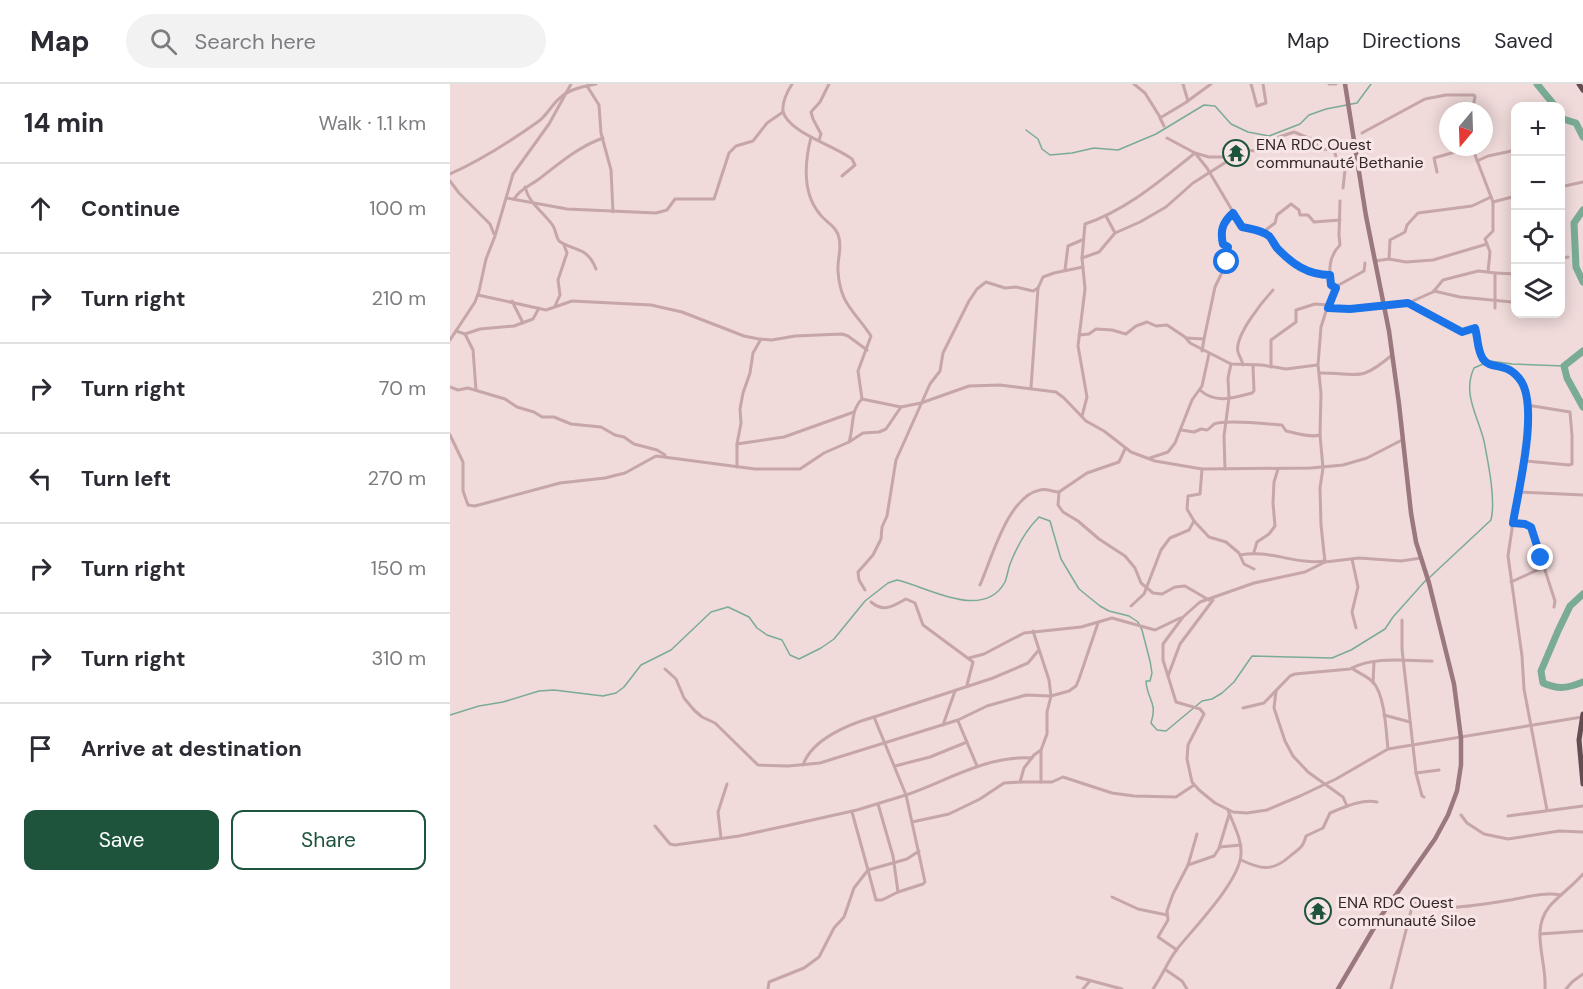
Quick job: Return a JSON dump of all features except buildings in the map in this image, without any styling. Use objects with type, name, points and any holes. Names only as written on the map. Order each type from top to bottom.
[{"type":"highway","points":[[1583,715],[1579,749],[1583,784]]},
{"type":"main road","points":[[1338,989],[1381,916],[1435,840],[1457,791],[1461,765],[1461,738],[1454,684],[1410,513],[1392,355],[1344,84]]},
{"type":"street","points":[[450,340],[478,294],[486,259],[516,168],[549,124],[571,84]]},
{"type":"street","points":[[450,174],[486,157],[531,127],[544,117],[565,94],[596,84]]},
{"type":"street","points":[[792,84],[785,96],[783,112],[790,122],[811,137],[840,151],[854,162],[853,167],[842,176]]},
{"type":"street","points":[[819,140],[821,134],[811,112],[820,102],[829,84]]},
{"type":"street","points":[[1134,84],[1145,93],[1164,126]]},
{"type":"street","points":[[1183,84],[1188,100]]},
{"type":"street","points":[[1160,118],[1211,84]]},
{"type":"street","points":[[1251,84],[1257,106],[1266,103],[1263,84]]},
{"type":"street","points":[[1329,84],[1336,84]]},
{"type":"street","points":[[587,86],[599,105],[603,138],[611,170],[613,212]]},
{"type":"street","points":[[1362,133],[1421,100],[1474,95],[1474,102]]},
{"type":"street","points":[[507,198],[567,209],[658,213],[667,210],[675,199],[715,198],[729,153],[736,146],[753,141],[767,123],[783,112]]},
{"type":"street","points":[[1195,153],[1213,158],[1239,157],[1241,150],[1260,150],[1278,136],[1291,132],[1300,134],[1311,139],[1321,149],[1334,150],[1337,160],[1346,161],[1342,188]]},
{"type":"street","points":[[811,137],[805,164],[811,201],[821,216],[838,233],[840,243],[838,270],[842,294],[851,312],[870,334],[871,339],[858,376],[862,399],[854,412],[849,442]]},
{"type":"street","points":[[514,199],[525,187],[537,181],[584,146],[603,138]]},
{"type":"street","points":[[1167,138],[1195,153],[1210,172],[1242,227],[1270,237],[1276,247],[1303,270],[1316,275],[1330,275]]},
{"type":"street","points":[[1478,161],[1488,156],[1511,151]]},
{"type":"street","points":[[1082,416],[1087,398],[1078,350],[1085,289],[1082,258],[1085,224],[1106,216],[1148,190],[1195,153]]},
{"type":"street","points":[[1437,172],[1434,158],[1441,156]]},
{"type":"street","points":[[1476,156],[1494,202],[1494,226],[1492,234],[1485,239],[1490,252],[1488,272]]},
{"type":"street","points":[[1082,258],[1099,252],[1115,233],[1166,207],[1193,183],[1234,157]]},
{"type":"street","points":[[450,181],[490,224],[495,236]]},
{"type":"street","points":[[1565,186],[1583,182]]},
{"type":"street","points":[[525,187],[528,199],[536,204],[540,213],[552,223],[558,239],[591,258],[596,269]]},
{"type":"street","points":[[1389,259],[1390,240],[1405,232],[1408,223],[1418,213],[1472,206],[1491,197]]},
{"type":"street","points":[[1494,202],[1511,197]]},
{"type":"street","points":[[1336,288],[1331,285],[1330,264],[1335,249],[1340,244],[1340,201]]},
{"type":"street","points":[[1264,233],[1275,223],[1276,215],[1292,204],[1301,215],[1308,215],[1313,222],[1340,220]]},
{"type":"street","points":[[1203,351],[1215,287],[1227,262],[1228,247],[1223,244],[1220,232],[1226,220],[1233,213]]},
{"type":"street","points":[[1106,216],[1115,233]]},
{"type":"street","points":[[1065,271],[1068,246],[1083,240]]},
{"type":"street","points":[[554,308],[560,295],[558,280],[567,253],[564,244]]},
{"type":"street","points":[[1375,261],[1432,260],[1487,244]]},
{"type":"street","points":[[1325,561],[1320,488],[1323,468],[1318,364],[1321,327],[1336,288],[1364,271],[1365,263]]},
{"type":"street","points":[[1031,388],[1038,288],[1043,277],[1083,267]]},
{"type":"street","points":[[1271,368],[1271,339],[1296,322],[1296,311],[1315,304],[1350,309],[1408,303],[1434,291],[1443,280],[1478,272],[1511,274]]},
{"type":"street","points":[[1495,273],[1495,308]]},
{"type":"street","points":[[866,590],[858,572],[873,555],[881,539],[896,460],[930,384],[940,371],[943,353],[977,289],[986,282],[1005,288],[1016,287],[1030,291],[1038,288]]},
{"type":"street","points":[[1243,365],[1238,351],[1242,335],[1254,314],[1273,290]]},
{"type":"street","points":[[1434,291],[1461,297],[1511,302]]},
{"type":"street","points":[[478,294],[546,310],[572,301],[651,306],[682,312],[744,336],[761,339],[843,334],[867,350]]},
{"type":"street","points":[[512,301],[522,323]]},
{"type":"street","points":[[1408,303],[1462,332],[1475,328],[1483,359],[1490,364],[1503,366],[1513,371],[1522,384],[1527,405],[1526,461],[1508,556],[1522,656],[1523,684],[1547,810]]},
{"type":"street","points":[[456,331],[465,334],[480,329],[514,326],[533,319],[539,308]]},
{"type":"street","points":[[1079,335],[1089,334],[1096,329],[1128,334],[1136,326],[1147,322],[1156,326],[1167,325],[1203,351],[1231,364],[1262,365],[1271,368],[1318,364]]},
{"type":"street","points":[[465,334],[473,350],[476,390]]},
{"type":"street","points":[[1186,338],[1204,339]]},
{"type":"street","points":[[736,466],[743,393],[750,373],[752,357],[761,339]]},
{"type":"street","points":[[1148,459],[1168,452],[1175,443],[1192,400],[1200,390],[1209,354]]},
{"type":"street","points":[[1319,373],[1365,374],[1374,370],[1392,355]]},
{"type":"street","points":[[1225,469],[1224,423],[1229,398],[1228,378],[1231,364]]},
{"type":"street","points":[[1200,390],[1215,399],[1229,398],[1254,391],[1253,366]]},
{"type":"street","points":[[862,399],[901,407],[921,403],[969,386],[994,385],[1058,393],[1089,423],[1107,433],[1125,449],[1148,459],[1202,469],[1323,468],[1355,462],[1403,439]]},
{"type":"street","points":[[450,387],[458,390],[466,388],[476,390],[506,399],[511,405],[534,412],[540,417],[556,417],[571,424],[606,429],[614,435],[623,436],[634,444],[657,450],[667,456]]},
{"type":"street","points":[[1526,461],[1572,464],[1570,412],[1527,405]]},
{"type":"street","points":[[450,435],[463,462],[465,498],[468,505],[475,506],[560,483],[617,475],[634,470],[652,457],[667,456],[764,470],[800,469],[827,451],[863,433],[886,429],[901,407]]},
{"type":"street","points":[[737,444],[784,436],[854,412]]},
{"type":"street","points":[[1181,430],[1194,432],[1201,429],[1208,430],[1212,425],[1224,423],[1282,425],[1288,432],[1311,437],[1320,435]]},
{"type":"street","points":[[1125,449],[1119,462],[1087,473],[1059,492],[1058,505],[1063,512],[1125,556],[1135,568],[1139,579],[1153,593],[1158,594],[1175,587],[1185,586],[1209,600]]},
{"type":"street","points":[[1202,469],[1200,494],[1188,496],[1187,509],[1194,521],[1209,537],[1226,542],[1240,555],[1243,563],[1254,569]]},
{"type":"street","points":[[1254,552],[1257,542],[1269,534],[1275,526],[1272,503],[1278,469]]},
{"type":"street","points":[[980,585],[1004,526],[1014,510],[1034,492],[1044,489],[1059,492]]},
{"type":"street","points":[[1519,492],[1583,495]]},
{"type":"street","points":[[1131,606],[1143,594],[1158,554],[1170,537],[1189,530],[1194,521]]},
{"type":"street","points":[[1513,523],[1531,527],[1555,601],[1554,607]]},
{"type":"street","points":[[1240,555],[1254,552],[1310,563],[1364,558],[1401,561],[1421,558]]},
{"type":"street","points":[[1352,559],[1358,587],[1352,612],[1356,628]]},
{"type":"street","points":[[1325,561],[1305,572],[1254,583],[1200,602],[1183,617],[1163,644],[1162,655],[1176,702],[1200,709],[1204,714],[1191,738],[1187,752],[1190,778],[1208,799],[1239,813],[1262,812],[1325,785],[1388,749],[1531,727],[1583,715]]},
{"type":"street","points":[[1511,582],[1544,567]]},
{"type":"street","points":[[1168,676],[1180,644],[1214,598]]},
{"type":"street","points":[[871,602],[878,608],[884,609],[906,599],[911,600],[917,607],[923,625],[974,664],[967,685]]},
{"type":"street","points":[[969,658],[984,654],[1020,634],[1033,631],[1082,627],[1112,618],[1152,630],[1183,617]]},
{"type":"street","points":[[1402,620],[1403,660],[1416,773],[1424,797]]},
{"type":"street","points":[[665,669],[676,680],[684,698],[694,710],[715,723],[758,765],[802,765],[830,760],[943,725],[985,706],[1026,694],[1051,696],[1069,691],[1076,686],[1098,623]]},
{"type":"street","points":[[1033,631],[1049,680],[1051,696],[1047,712],[1047,734],[1041,750],[1041,782]]},
{"type":"street","points":[[802,765],[808,754],[822,742],[857,723],[993,678],[1028,663],[1038,651]]},
{"type":"street","points":[[1243,708],[1262,704],[1290,676],[1296,674],[1352,668],[1357,664],[1374,662],[1432,661]]},
{"type":"street","points":[[1373,682],[1374,662]]},
{"type":"street","points":[[1352,668],[1373,682],[1379,692],[1388,749]]},
{"type":"street","points":[[943,725],[955,690]]},
{"type":"street","points":[[1276,691],[1275,709],[1286,744],[1294,758],[1306,770],[1343,797],[1347,806]]},
{"type":"street","points":[[1384,715],[1410,722]]},
{"type":"street","points":[[852,811],[876,900],[882,900],[924,883],[906,795],[874,717]]},
{"type":"street","points":[[957,720],[977,766]]},
{"type":"street","points":[[894,766],[930,757],[967,742]]},
{"type":"street","points":[[1020,782],[1024,768],[1041,750]]},
{"type":"street","points":[[655,826],[673,845],[721,838],[852,811],[906,795],[977,766],[1014,757],[1032,758]]},
{"type":"street","points":[[1416,773],[1439,770]]},
{"type":"street","points":[[912,822],[949,814],[980,799],[1004,783],[1052,782],[1063,777],[1114,794],[1170,798],[1180,796],[1194,785]]},
{"type":"street","points":[[721,838],[718,812],[727,784]]},
{"type":"street","points":[[1241,860],[1259,868],[1284,863],[1304,846],[1306,836],[1323,828],[1328,814],[1370,800],[1377,802]]},
{"type":"street","points":[[878,804],[893,854],[898,892]]},
{"type":"street","points":[[1508,816],[1583,806]]},
{"type":"street","points":[[1153,989],[1177,950],[1234,877],[1241,860],[1240,845],[1227,809]]},
{"type":"street","points":[[1188,865],[1214,856],[1220,848],[1230,815]]},
{"type":"street","points":[[1461,815],[1467,823],[1484,834],[1508,839],[1559,831],[1583,832]]},
{"type":"street","points":[[1177,950],[1158,937],[1168,920],[1167,915],[1174,891],[1188,865],[1197,834]]},
{"type":"street","points":[[1220,848],[1240,845]]},
{"type":"street","points":[[768,989],[769,982],[804,968],[819,957],[834,928],[844,917],[854,888],[868,870],[907,859],[919,851]]},
{"type":"street","points":[[1545,989],[1539,926],[1544,915],[1583,874]]},
{"type":"street","points":[[1391,989],[1413,903],[1440,907],[1483,904],[1544,893],[1561,895]]},
{"type":"street","points":[[1112,897],[1138,909],[1167,915]]},
{"type":"street","points":[[1539,934],[1583,931]]},
{"type":"street","points":[[1166,970],[1182,981],[1187,989]]},
{"type":"street","points":[[1566,989],[1583,974]]},
{"type":"street","points":[[1077,977],[1122,989]]},
{"type":"street","points":[[1083,989],[1091,981]]},
{"type":"waterway","points":[[1026,130],[1038,139],[1042,149],[1050,155],[1094,148],[1118,150],[1156,134],[1204,105],[1215,106],[1231,124],[1248,132],[1269,136],[1300,124],[1309,115],[1357,103],[1371,84]]},
{"type":"waterway","points":[[1537,84],[1552,102]]},
{"type":"waterway","points":[[1565,120],[1576,123],[1583,137]]},
{"type":"waterway","points":[[1583,210],[1574,223],[1576,267],[1583,282]]},
{"type":"waterway","points":[[1583,351],[1564,366],[1567,378],[1583,407]]},
{"type":"waterway","points":[[1490,361],[1564,366]]},
{"type":"waterway","points":[[1430,577],[1491,520],[1493,502],[1489,470],[1484,441],[1470,396],[1474,368],[1483,364]]},
{"type":"waterway","points":[[450,715],[539,691],[554,690],[603,696],[616,693],[624,687],[641,665],[671,650],[711,612],[728,607],[749,617],[757,628],[767,635],[782,640],[790,655],[799,659],[834,639],[865,601],[888,583],[897,580],[954,598],[969,601],[983,599],[995,594],[1005,582],[1019,545],[1039,517],[1050,521],[1061,559],[1079,589],[1100,606],[1129,616],[1138,622],[1150,661],[1152,673],[1150,681],[1146,681],[1153,705],[1151,723],[1157,730],[1166,731],[1202,701],[1212,699],[1222,693],[1234,682],[1252,656],[1332,658],[1351,650],[1385,629],[1426,580]]},
{"type":"waterway","points":[[1583,594],[1570,606],[1541,671],[1543,683],[1554,687],[1568,687],[1583,682]]},
{"type":"place","name":"ENA RDC Ouest communauté Bethanie","points":[[1236,153]]},
{"type":"place","name":"ENA RDC Ouest communauté Siloe","points":[[1318,911]]},
{"type":"route","points":[[1227,262],[1228,247],[1223,244],[1220,232],[1226,220],[1233,213],[1242,227],[1256,230],[1270,237],[1276,247],[1302,269],[1316,275],[1330,275],[1331,285],[1336,288],[1328,308],[1350,309],[1408,303],[1462,332],[1472,327],[1475,328],[1480,352],[1486,363],[1503,366],[1513,371],[1525,389],[1527,398],[1526,461],[1513,523],[1531,527],[1541,558]]}]
